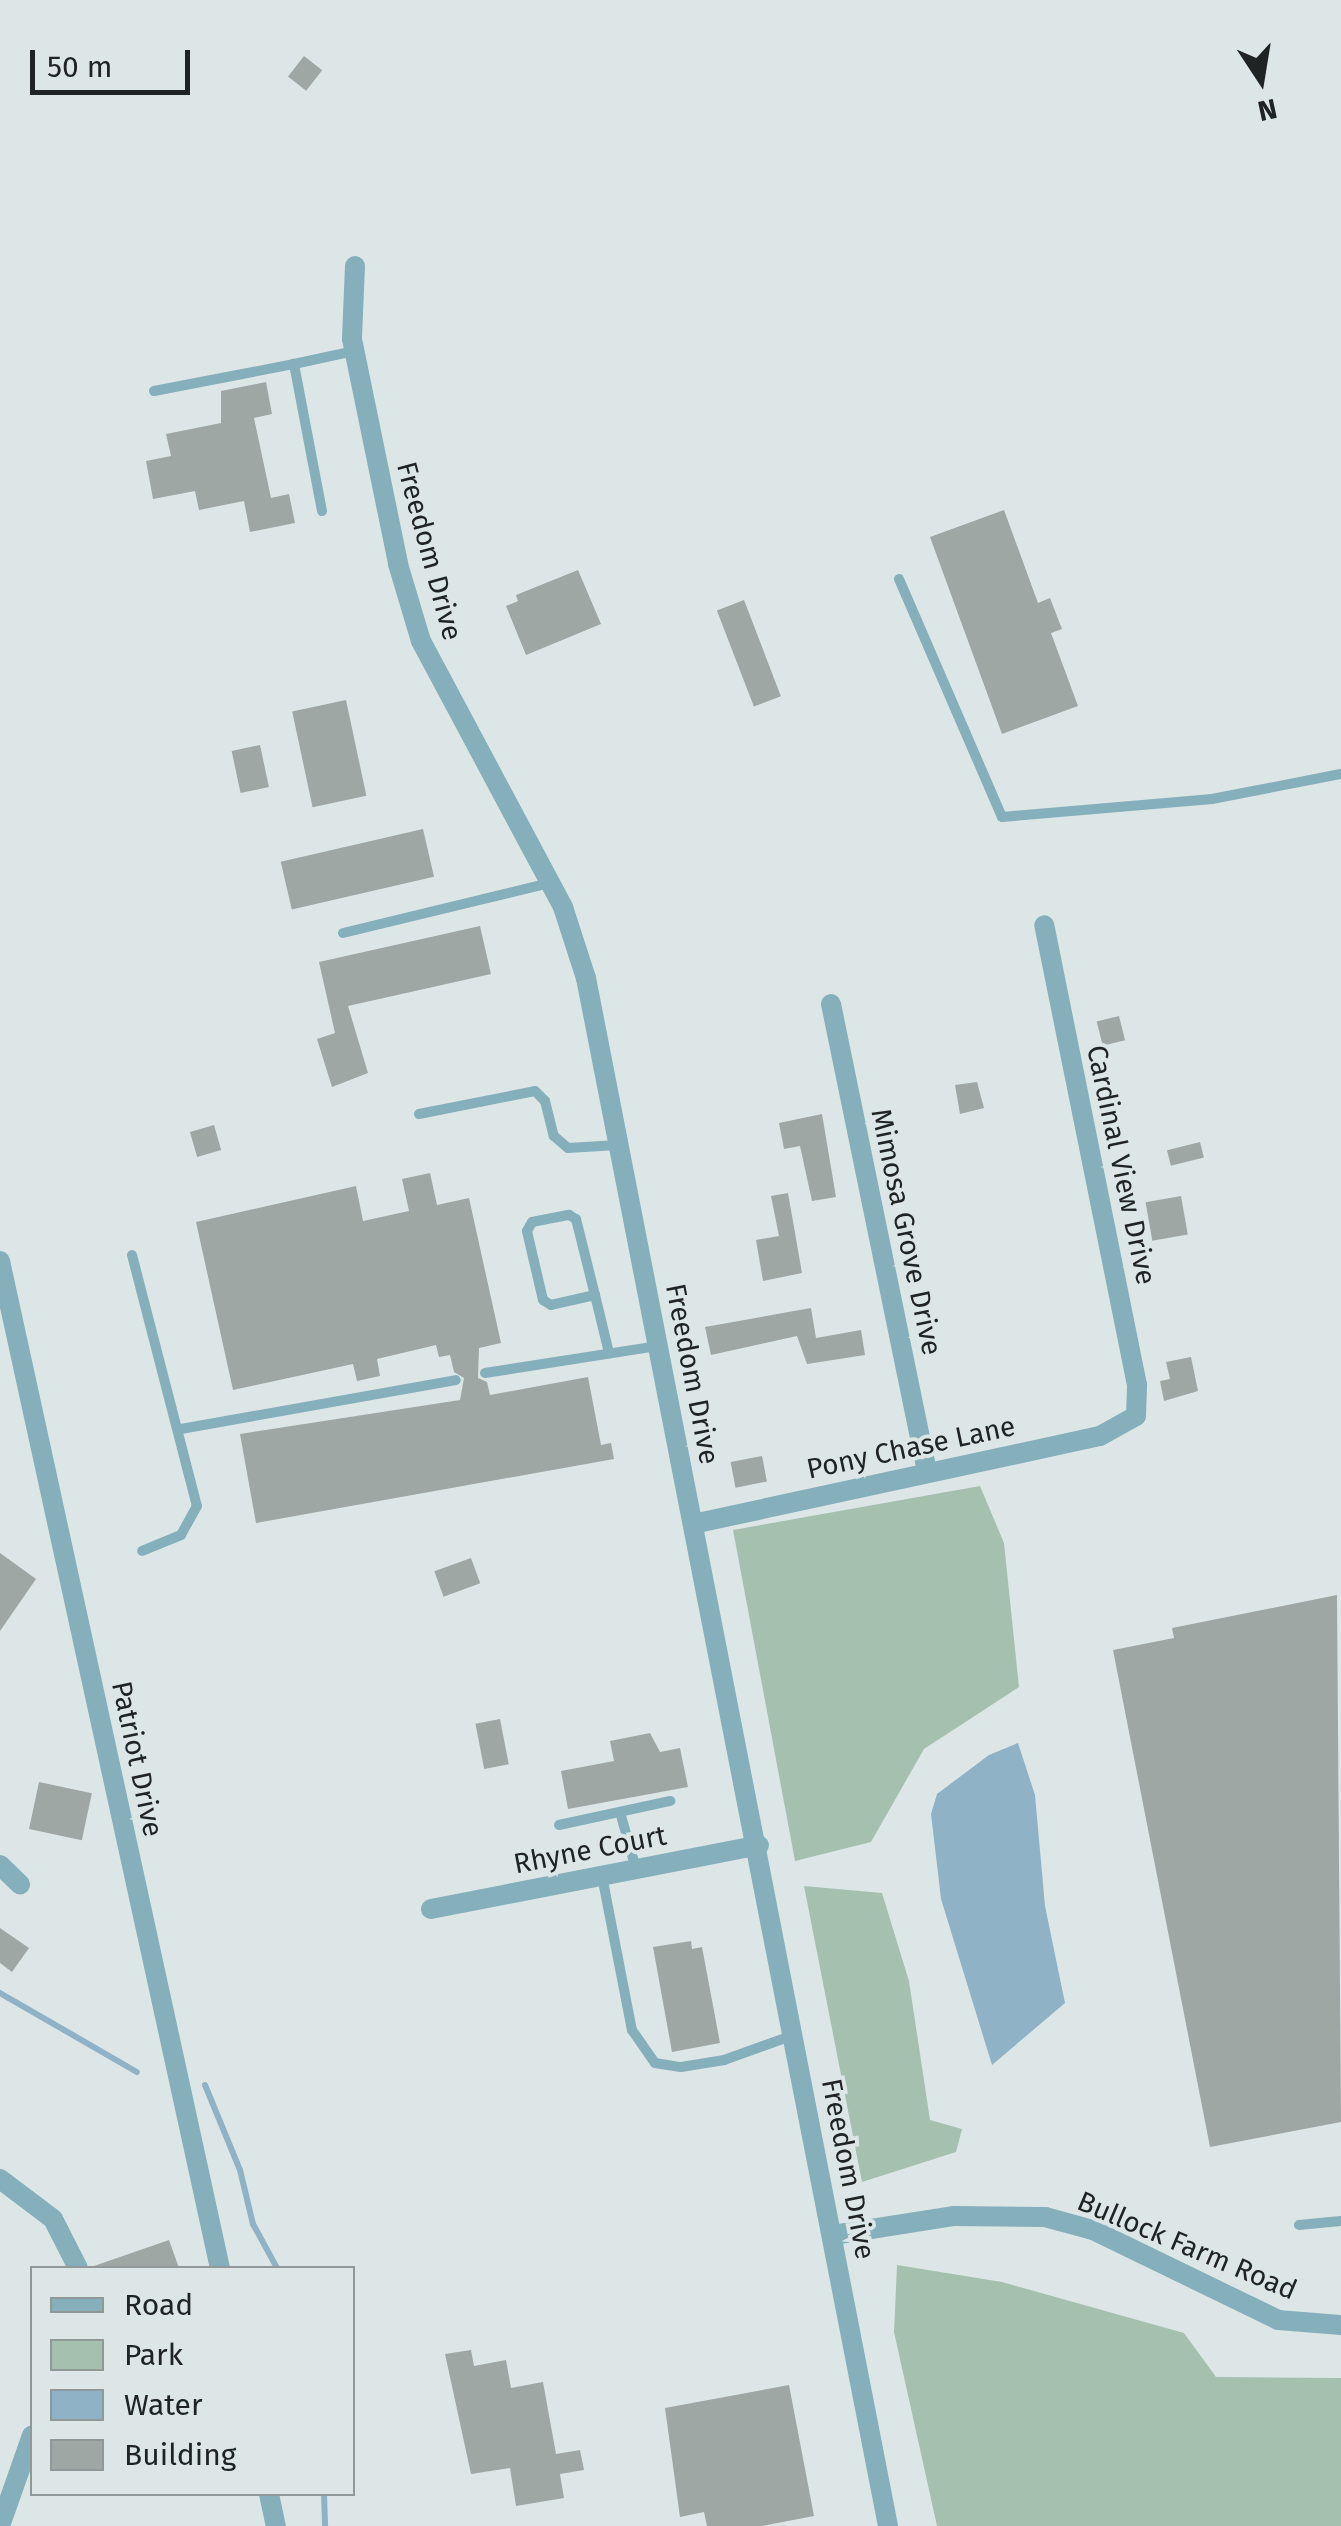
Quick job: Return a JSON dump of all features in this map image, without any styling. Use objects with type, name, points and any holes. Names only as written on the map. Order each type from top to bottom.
[{"type":"street","name":"Freedom Drive","points":[[355,266],[354,351],[398,564],[421,640],[550,882],[586,978],[759,1845],[888,2526]]},
{"type":"street","name":"Cardinal View Drive","points":[[1044,925],[1137,1385],[1136,1416]]},
{"type":"street","name":"Mimosa Grove Drive","points":[[830,1004],[927,1472]]},
{"type":"street","name":"Patriot Drive","points":[[0,1260],[220,2266]]},
{"type":"street","name":"Pony Chase Lane","points":[[693,1524],[1100,1436],[1136,1416]]},
{"type":"street","name":"Rhyne Court","points":[[431,1910],[759,1845]]},
{"type":"street","points":[[0,1864],[20,1884]]},
{"type":"street","points":[[0,2178],[54,2218],[77,2266]]},
{"type":"street","name":"Bullock Farm Road","points":[[833,2235],[955,2216],[1044,2218],[1092,2230],[1278,2320],[1341,2326]]},
{"type":"street","points":[[0,2526],[30,2442]]},
{"type":"street","points":[[269,2496],[276,2526]]},
{"type":"lane","points":[[154,390],[354,351]]},
{"type":"lane","points":[[294,364],[322,510]]},
{"type":"lane","points":[[899,579],[1002,817],[1212,799],[1341,774]]},
{"type":"lane","points":[[343,933],[550,882]]},
{"type":"lane","points":[[418,1114],[534,1091],[545,1101],[554,1136],[568,1148],[620,1144]]},
{"type":"lane","points":[[595,1295],[552,1306],[543,1300],[527,1231],[532,1222],[568,1214],[576,1220],[595,1295],[609,1353]]},
{"type":"lane","points":[[132,1255],[181,1428],[198,1506],[182,1535],[142,1552]]},
{"type":"lane","points":[[485,1374],[658,1346]]},
{"type":"lane","points":[[181,1428],[456,1380]]},
{"type":"lane","points":[[559,1825],[670,1801]]},
{"type":"lane","points":[[620,1812],[636,1869]]},
{"type":"lane","points":[[602,1876],[632,2030],[655,2063],[681,2067],[724,2060],[795,2035]]},
{"type":"lane","points":[[1299,2224],[1341,2221]]},
{"type":"green space","points":[[980,1486],[1004,1543],[1019,1687],[924,1749],[871,1842],[795,1861],[733,1530]]},
{"type":"green space","points":[[804,1886],[882,1893],[909,1981],[930,2120],[962,2129],[956,2152],[862,2182]]},
{"type":"green space","points":[[897,2265],[1002,2282],[1184,2333],[1216,2377],[1341,2378],[1341,2526],[937,2526],[894,2332]]},
{"type":"water","points":[[1018,1743],[1035,1795],[1045,1906],[1065,2003],[992,2065],[941,1899],[931,1814],[937,1794],[989,1755]]},
{"type":"building","points":[[304,56],[322,70],[306,91],[288,76]]},
{"type":"building","points":[[266,382],[272,414],[254,418],[271,498],[289,494],[295,523],[250,532],[244,501],[199,510],[195,491],[153,499],[146,461],[171,456],[166,434],[221,423],[221,391]]},
{"type":"building","points":[[1004,510],[1038,603],[1050,598],[1062,629],[1051,633],[1078,706],[1002,734],[930,537]]},
{"type":"building","points":[[578,570],[601,624],[526,655],[506,606],[518,601],[516,595]]},
{"type":"building","points":[[744,600],[781,696],[754,707],[717,610]]},
{"type":"building","points":[[346,700],[366,796],[313,807],[292,711]]},
{"type":"building","points":[[260,745],[269,787],[241,793],[232,751]]},
{"type":"building","points":[[423,829],[434,877],[292,910],[281,862]]},
{"type":"building","points":[[480,926],[491,974],[348,1006],[368,1073],[332,1087],[317,1039],[335,1033],[319,962]]},
{"type":"building","points":[[1119,1016],[1125,1040],[1103,1046],[1097,1022]]},
{"type":"building","points":[[977,1082],[984,1108],[960,1114],[955,1085]]},
{"type":"building","points":[[822,1114],[836,1197],[812,1201],[800,1146],[784,1149],[779,1123]]},
{"type":"building","points":[[214,1125],[221,1150],[197,1157],[190,1132]]},
{"type":"building","points":[[1200,1142],[1204,1158],[1171,1166],[1167,1150]]},
{"type":"building","points":[[430,1173],[437,1205],[469,1198],[501,1343],[479,1348],[478,1378],[487,1382],[490,1395],[588,1377],[601,1445],[611,1443],[614,1459],[256,1523],[240,1434],[460,1400],[464,1378],[454,1372],[450,1355],[439,1357],[436,1345],[377,1359],[380,1376],[357,1381],[353,1364],[233,1390],[196,1222],[356,1186],[363,1221],[409,1211],[402,1179]]},
{"type":"building","points":[[788,1193],[802,1273],[763,1281],[756,1240],[779,1236],[771,1196]]},
{"type":"building","points":[[1181,1196],[1188,1234],[1152,1241],[1146,1202]]},
{"type":"building","points":[[811,1308],[816,1338],[861,1330],[865,1355],[807,1364],[797,1336],[711,1355],[705,1327]]},
{"type":"building","points":[[1191,1357],[1198,1391],[1164,1401],[1160,1381],[1170,1379],[1166,1362]]},
{"type":"building","points":[[762,1456],[767,1482],[736,1488],[731,1462]]},
{"type":"building","points":[[0,1553],[36,1579],[0,1631]]},
{"type":"building","points":[[471,1558],[480,1583],[444,1597],[434,1571]]},
{"type":"building","points":[[1337,1595],[1341,2122],[1210,2147],[1113,1650],[1174,1638],[1172,1628]]},
{"type":"building","points":[[500,1719],[509,1764],[484,1769],[475,1724]]},
{"type":"building","points":[[650,1733],[660,1752],[680,1748],[688,1787],[568,1809],[561,1771],[614,1761],[610,1741]]},
{"type":"building","points":[[39,1782],[92,1793],[82,1840],[29,1829]]},
{"type":"building","points":[[0,1928],[29,1948],[12,1972],[0,1963]]},
{"type":"building","points":[[691,1941],[692,1949],[702,1947],[720,2043],[672,2052],[653,1947]]},
{"type":"building","points":[[169,2240],[178,2266],[94,2266]]},
{"type":"building","points":[[471,2350],[474,2366],[506,2360],[511,2388],[543,2382],[556,2454],[580,2450],[584,2470],[560,2474],[564,2498],[516,2506],[510,2468],[471,2474],[445,2354]]},
{"type":"building","points":[[789,2385],[814,2516],[762,2526],[707,2526],[704,2512],[680,2517],[665,2408]]},
{"type":"waterway","points":[[0,1993],[137,2072]]},
{"type":"waterway","points":[[205,2085],[240,2170],[253,2224],[276,2266]]},
{"type":"waterway","points":[[324,2496],[325,2526]]}]
